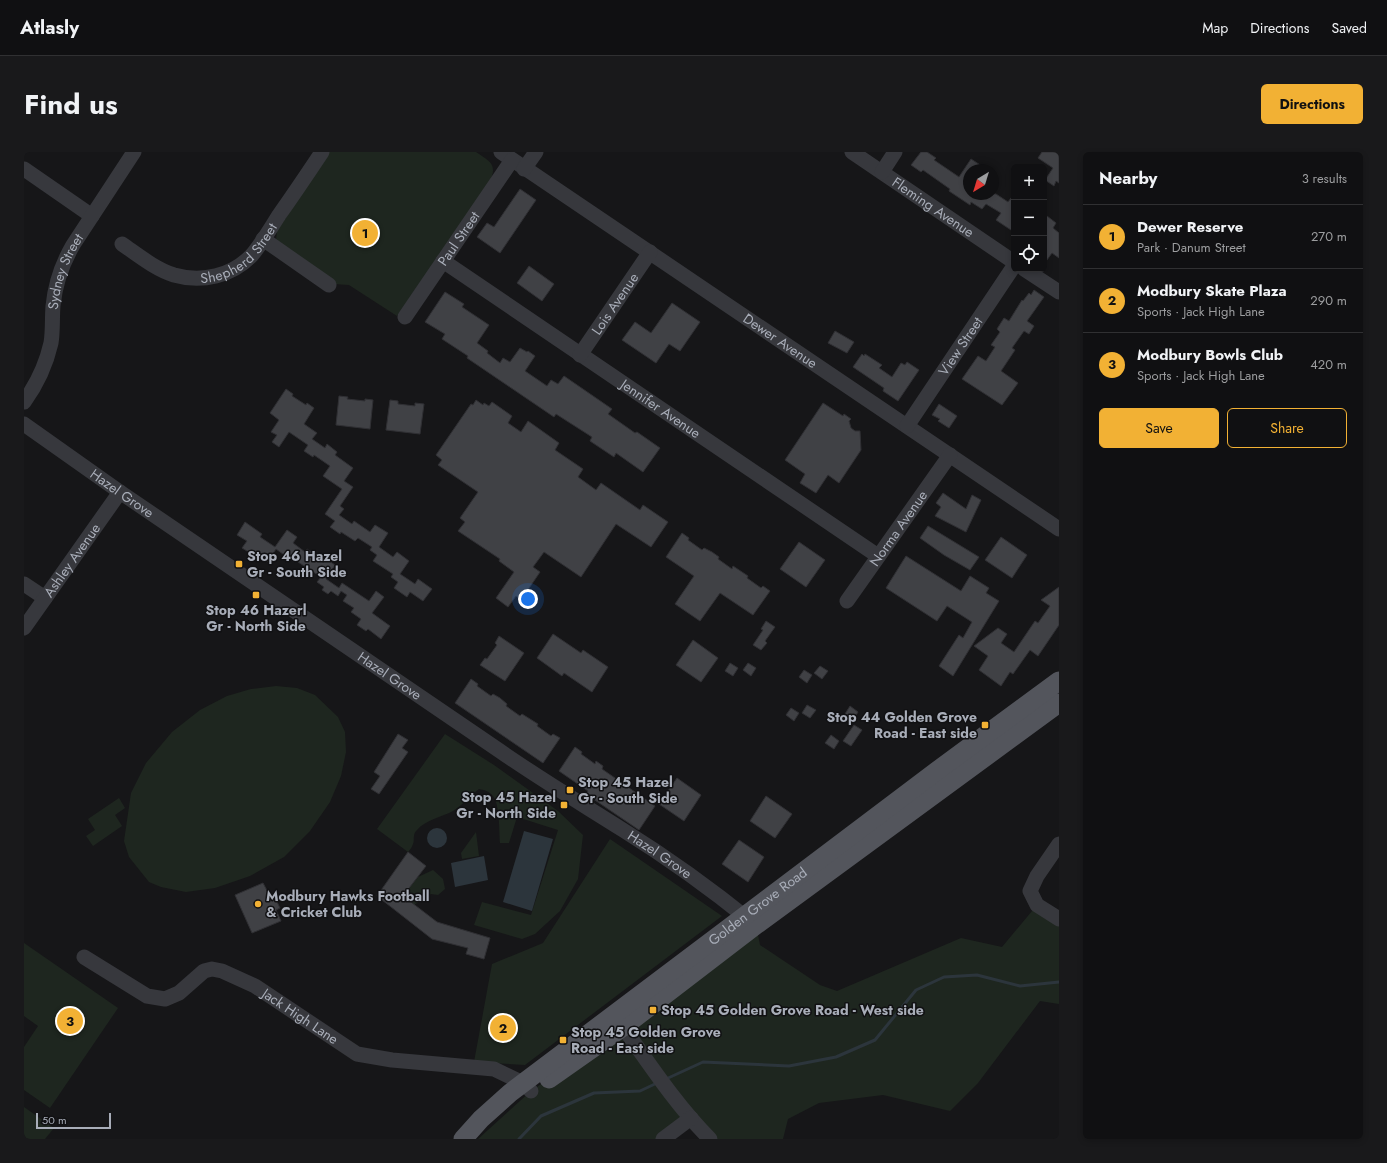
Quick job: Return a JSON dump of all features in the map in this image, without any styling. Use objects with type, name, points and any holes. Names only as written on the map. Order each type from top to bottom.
[{"type":"main road","name":"Golden Grove Road","points":[[463,1139],[481,1119],[619,1020],[750,921],[942,767],[1059,681]]},
{"type":"main road","name":"Golden Grove Road","points":[[750,921],[1059,703]]},
{"type":"main road","name":"Golden Grove Road","points":[[478,1139],[527,1087]]},
{"type":"street","name":"Sydney Street","points":[[24,402],[40,376],[51,342],[53,305],[58,279],[63,266],[73,245],[134,152]]},
{"type":"street","name":"Shepherd Street","points":[[122,244],[157,267],[187,278],[204,279],[220,275],[234,269],[253,254],[322,152]]},
{"type":"street","name":"Paul Street","points":[[405,317],[513,160],[536,152]]},
{"type":"street","name":"Fleming Avenue","points":[[852,152],[1011,260]]},
{"type":"street","points":[[882,172],[895,152]]},
{"type":"street","name":"Dewer Avenue","points":[[513,160],[1059,529]]},
{"type":"street","points":[[24,169],[92,216]]},
{"type":"street","points":[[263,238],[329,285]]},
{"type":"street","name":"Lois Avenue","points":[[580,355],[650,252]]},
{"type":"street","name":"Jennifer Avenue","points":[[443,261],[878,556]]},
{"type":"street","name":"View Street","points":[[907,426],[1011,270]]},
{"type":"street","points":[[1029,272],[1059,292]]},
{"type":"street","name":"Hazel Grove","points":[[24,424],[120,492],[530,772],[625,831],[681,869],[728,902],[750,921]]},
{"type":"street","name":"Norma Avenue","points":[[847,602],[950,455]]},
{"type":"street","name":"Ashley Avenue","points":[[24,628],[120,492]]},
{"type":"street","points":[[24,584],[45,598]]},
{"type":"street","points":[[1059,844],[1037,876],[1030,890],[1037,905],[1059,919]]},
{"type":"street","name":"Jack High Lane","points":[[84,957],[147,996],[165,999],[179,993],[204,971],[212,969],[222,971],[255,986],[357,1054],[392,1060],[494,1069],[527,1087]]},
{"type":"street","points":[[619,1020],[671,1093],[710,1139]]},
{"type":"street","points":[[663,1139],[691,1118]]},
{"type":"shaded area","points":[[329,152],[476,152],[493,167],[490,181],[397,316],[349,285],[334,284],[276,240],[277,231]]},
{"type":"shaded area","points":[[276,686],[297,688],[315,695],[338,717],[345,732],[346,752],[341,776],[330,802],[310,831],[284,857],[250,876],[215,888],[186,892],[161,887],[149,882],[129,857],[124,841],[131,793],[146,763],[172,732],[200,710],[227,696],[251,689]]},
{"type":"shaded area","points":[[445,734],[494,765],[558,811],[583,835],[578,879],[560,911],[535,934],[522,939],[474,925],[482,902],[531,915],[558,830],[517,817],[509,843],[500,843],[497,805],[490,793],[479,789],[453,811],[429,821],[420,827],[415,832],[413,844],[408,852],[377,829]]},
{"type":"shaded area","points":[[119,798],[125,808],[115,815],[122,826],[93,846],[86,836],[95,830],[88,819]]},
{"type":"shaded area","points":[[437,828],[444,831],[447,838],[444,845],[437,848],[430,845],[427,838],[430,831]]},
{"type":"shaded area","points":[[524,831],[553,839],[532,911],[503,902]]},
{"type":"shaded area","points":[[476,832],[479,856],[462,859],[461,853]]},
{"type":"shaded area","points":[[610,839],[722,916],[525,1065],[474,1062],[492,964],[543,943]]},
{"type":"shaded area","points":[[484,856],[488,880],[455,887],[451,863]]},
{"type":"shaded area","points":[[433,870],[443,879],[445,889],[438,895],[431,894],[414,905],[403,896],[418,877]]},
{"type":"shaded area","points":[[1037,905],[1059,919],[1059,1004],[1040,1001],[978,1083],[950,1111],[883,1095],[819,1103],[788,1119],[783,1139],[710,1139],[691,1118],[663,1139],[478,1139],[531,1091],[623,1027],[756,925],[760,945],[820,985],[837,991],[961,938],[1002,947]]},
{"type":"shaded area","points":[[24,943],[118,1008],[50,1108],[24,1090],[24,1047],[38,1026],[24,1016]]},
{"type":"shaded area","points":[[24,1107],[54,1128],[45,1139],[24,1139]]},
{"type":"building","points":[[921,152],[927,152],[936,158],[934,160],[959,177],[963,171],[963,200],[999,200],[999,196],[1008,202],[1011,198],[1011,230],[996,220],[1001,213],[986,204],[982,209],[971,202],[970,205],[949,191],[950,189],[923,170],[921,172],[911,165]]},
{"type":"building","points":[[1042,152],[1059,152],[1059,183],[1056,181],[1054,186],[1047,181],[1047,177],[1053,168],[1038,158]]},
{"type":"building","points":[[971,159],[979,164],[968,164]]},
{"type":"building","points":[[520,189],[536,200],[500,253],[477,237],[487,223],[494,227]]},
{"type":"building","points":[[1047,216],[1056,223],[1053,228],[1059,233],[1059,258],[1052,253],[1047,260]]},
{"type":"building","points":[[529,266],[554,284],[542,301],[517,283]]},
{"type":"building","points":[[1034,290],[1044,297],[1027,321],[1034,326],[1029,334],[1024,331],[1012,348],[1015,350],[1001,371],[1018,383],[1002,405],[962,379],[978,356],[986,361],[995,347],[991,345],[1000,332],[997,329],[1004,318],[1009,321],[1022,300],[1023,301],[1029,293],[1031,295]]},
{"type":"building","points":[[445,292],[464,304],[462,307],[489,325],[477,343],[500,363],[503,358],[510,362],[520,348],[527,352],[528,351],[535,356],[525,371],[547,386],[551,380],[558,384],[564,376],[612,409],[608,414],[660,448],[643,472],[616,453],[614,457],[590,441],[592,437],[556,414],[554,417],[467,358],[468,356],[442,339],[445,334],[425,322]]},
{"type":"building","points":[[672,303],[700,322],[680,351],[669,344],[656,363],[622,340],[635,322],[651,333]]},
{"type":"building","points":[[835,331],[854,342],[847,353],[828,343]]},
{"type":"building","points":[[862,354],[864,356],[865,354],[882,365],[879,368],[892,377],[901,363],[905,365],[907,362],[919,370],[898,401],[883,391],[884,388],[853,367]]},
{"type":"building","points":[[286,389],[293,394],[292,396],[314,408],[304,424],[317,433],[312,439],[325,448],[327,444],[337,452],[335,455],[353,468],[344,481],[353,487],[340,506],[344,509],[339,515],[352,524],[354,521],[370,532],[375,525],[388,533],[379,547],[393,557],[397,552],[409,561],[400,574],[415,584],[418,579],[432,589],[423,601],[410,592],[407,597],[394,588],[398,582],[391,577],[393,574],[373,561],[377,555],[370,550],[372,547],[358,538],[355,541],[341,532],[340,534],[330,527],[335,521],[325,514],[342,489],[323,476],[330,466],[314,455],[313,457],[304,451],[308,445],[289,432],[279,447],[272,442],[277,435],[271,432],[279,420],[270,413]]},
{"type":"building","points":[[339,396],[348,397],[347,399],[365,401],[365,399],[373,400],[370,429],[336,425]]},
{"type":"building","points":[[390,400],[398,401],[398,404],[415,406],[415,403],[424,404],[420,434],[386,430]]},
{"type":"building","points":[[476,400],[483,405],[484,403],[489,406],[492,402],[512,416],[508,423],[521,432],[528,421],[559,443],[555,450],[583,469],[578,477],[596,490],[601,483],[640,510],[643,505],[668,522],[651,547],[616,524],[581,577],[544,552],[533,567],[540,572],[521,600],[516,596],[508,607],[496,598],[514,572],[499,561],[500,559],[458,531],[465,522],[460,518],[478,492],[438,465],[442,460],[436,455],[471,404],[473,405]]},
{"type":"building","points":[[823,403],[843,416],[844,414],[851,419],[849,421],[851,428],[855,431],[860,431],[861,450],[839,483],[828,475],[816,493],[800,483],[805,474],[785,460]]},
{"type":"building","points":[[939,404],[957,416],[949,428],[938,421],[940,419],[932,415]]},
{"type":"building","points":[[943,493],[966,509],[972,495],[981,500],[966,532],[935,516],[941,507],[936,503]]},
{"type":"building","points":[[245,522],[262,534],[260,537],[275,547],[287,530],[297,537],[293,543],[305,552],[307,549],[322,559],[323,557],[335,565],[326,579],[339,588],[342,583],[369,601],[376,591],[384,597],[372,613],[390,626],[381,639],[368,629],[366,631],[357,625],[361,619],[351,612],[354,608],[343,601],[347,595],[341,591],[338,596],[331,591],[328,594],[322,590],[324,587],[317,582],[321,577],[295,560],[294,562],[276,549],[267,562],[253,552],[252,554],[242,548],[247,541],[237,535]]},
{"type":"building","points":[[928,526],[979,557],[970,570],[944,555],[920,538]]},
{"type":"building","points":[[682,533],[689,538],[688,540],[702,550],[704,548],[712,552],[719,557],[718,559],[732,569],[733,566],[748,576],[747,578],[761,588],[763,586],[770,591],[753,615],[720,593],[700,621],[675,604],[694,576],[666,557]]},
{"type":"building","points":[[1001,537],[1027,555],[1012,578],[985,560]]},
{"type":"building","points":[[799,542],[825,560],[806,587],[780,569]]},
{"type":"building","points":[[906,556],[961,591],[970,576],[989,588],[986,593],[999,601],[953,676],[939,666],[959,635],[963,638],[972,622],[947,606],[937,621],[886,588]]},
{"type":"building","points":[[1059,587],[1059,625],[1038,656],[1030,650],[1013,674],[1010,672],[1001,686],[979,670],[988,656],[974,646],[998,628],[1007,634],[1001,643],[1014,652],[1035,621],[1038,623],[1050,606],[1041,600]]},
{"type":"building","points":[[766,621],[775,627],[765,641],[767,643],[761,650],[753,645],[763,630],[761,629]]},
{"type":"building","points":[[553,634],[581,653],[583,650],[608,667],[592,692],[564,673],[562,676],[537,658]]},
{"type":"building","points":[[499,636],[524,653],[505,681],[480,665],[485,658],[487,659],[497,645],[495,643]]},
{"type":"building","points":[[693,640],[718,658],[701,682],[676,665]]},
{"type":"building","points":[[730,663],[738,668],[733,676],[725,671]]},
{"type":"building","points":[[748,663],[756,668],[751,676],[743,670]]},
{"type":"building","points":[[820,666],[828,671],[822,679],[814,673]]},
{"type":"building","points":[[804,670],[812,675],[807,683],[799,677]]},
{"type":"building","points":[[471,679],[478,684],[477,686],[491,696],[493,694],[500,698],[507,704],[506,706],[520,716],[522,714],[538,724],[537,726],[551,736],[553,734],[560,738],[543,763],[455,703]]},
{"type":"building","points":[[807,705],[816,710],[810,718],[802,713]]},
{"type":"building","points":[[850,706],[858,712],[853,720],[845,714]]},
{"type":"building","points":[[791,708],[799,713],[794,721],[786,715]]},
{"type":"building","points":[[854,725],[862,730],[851,746],[843,741]]},
{"type":"building","points":[[398,734],[408,740],[402,748],[408,752],[379,794],[371,789],[380,776],[374,772]]},
{"type":"building","points":[[831,735],[839,741],[834,749],[825,743]]},
{"type":"building","points":[[575,747],[582,752],[581,754],[595,764],[596,761],[603,766],[602,769],[655,806],[639,830],[586,794],[588,791],[559,771]]},
{"type":"building","points":[[677,778],[701,795],[684,821],[659,804]]},
{"type":"building","points":[[766,796],[792,814],[775,838],[750,821]]},
{"type":"building","points":[[739,840],[764,857],[748,882],[722,864]]},
{"type":"building","points":[[408,852],[426,866],[403,896],[437,922],[490,938],[484,959],[466,954],[468,948],[432,939],[377,896]]},
{"type":"building","name":"Modbury Hawks Football & Cricket Club","points":[[263,883],[272,900],[275,898],[280,908],[276,910],[281,921],[252,933],[235,895]]},
{"type":"waterway","points":[[666,1079],[703,1062],[789,1066],[836,1057],[875,1040],[916,990],[944,977],[977,975],[1020,986],[1059,982]]},
{"type":"waterway","points":[[519,1139],[541,1116],[594,1093],[640,1091],[657,1083]]},
{"type":"place","name":"Dewer Reserve","points":[[365,233]]},
{"type":"place","name":"Stop 46 Hazel Gr - South Side","points":[[239,564]]},
{"type":"place","name":"Stop 46 Hazerl Gr - North Side","points":[[256,595]]},
{"type":"place","name":"Stop 44 Golden Grove Road - East side","points":[[985,725]]},
{"type":"place","name":"Stop 45 Hazel Gr - South Side","points":[[570,790]]},
{"type":"place","name":"Stop 45 Hazel Gr - North Side","points":[[564,805]]},
{"type":"place","name":"Modbury Hawks Football & Cricket Club","points":[[258,904]]},
{"type":"place","name":"Stop 45 Golden Grove Road - West side","points":[[653,1010]]},
{"type":"place","name":"Modbury Bowls Club","points":[[70,1021]]},
{"type":"place","name":"Modbury Skate Plaza","points":[[503,1028]]},
{"type":"place","name":"Stop 45 Golden Grove Road - East side","points":[[563,1040]]}]
